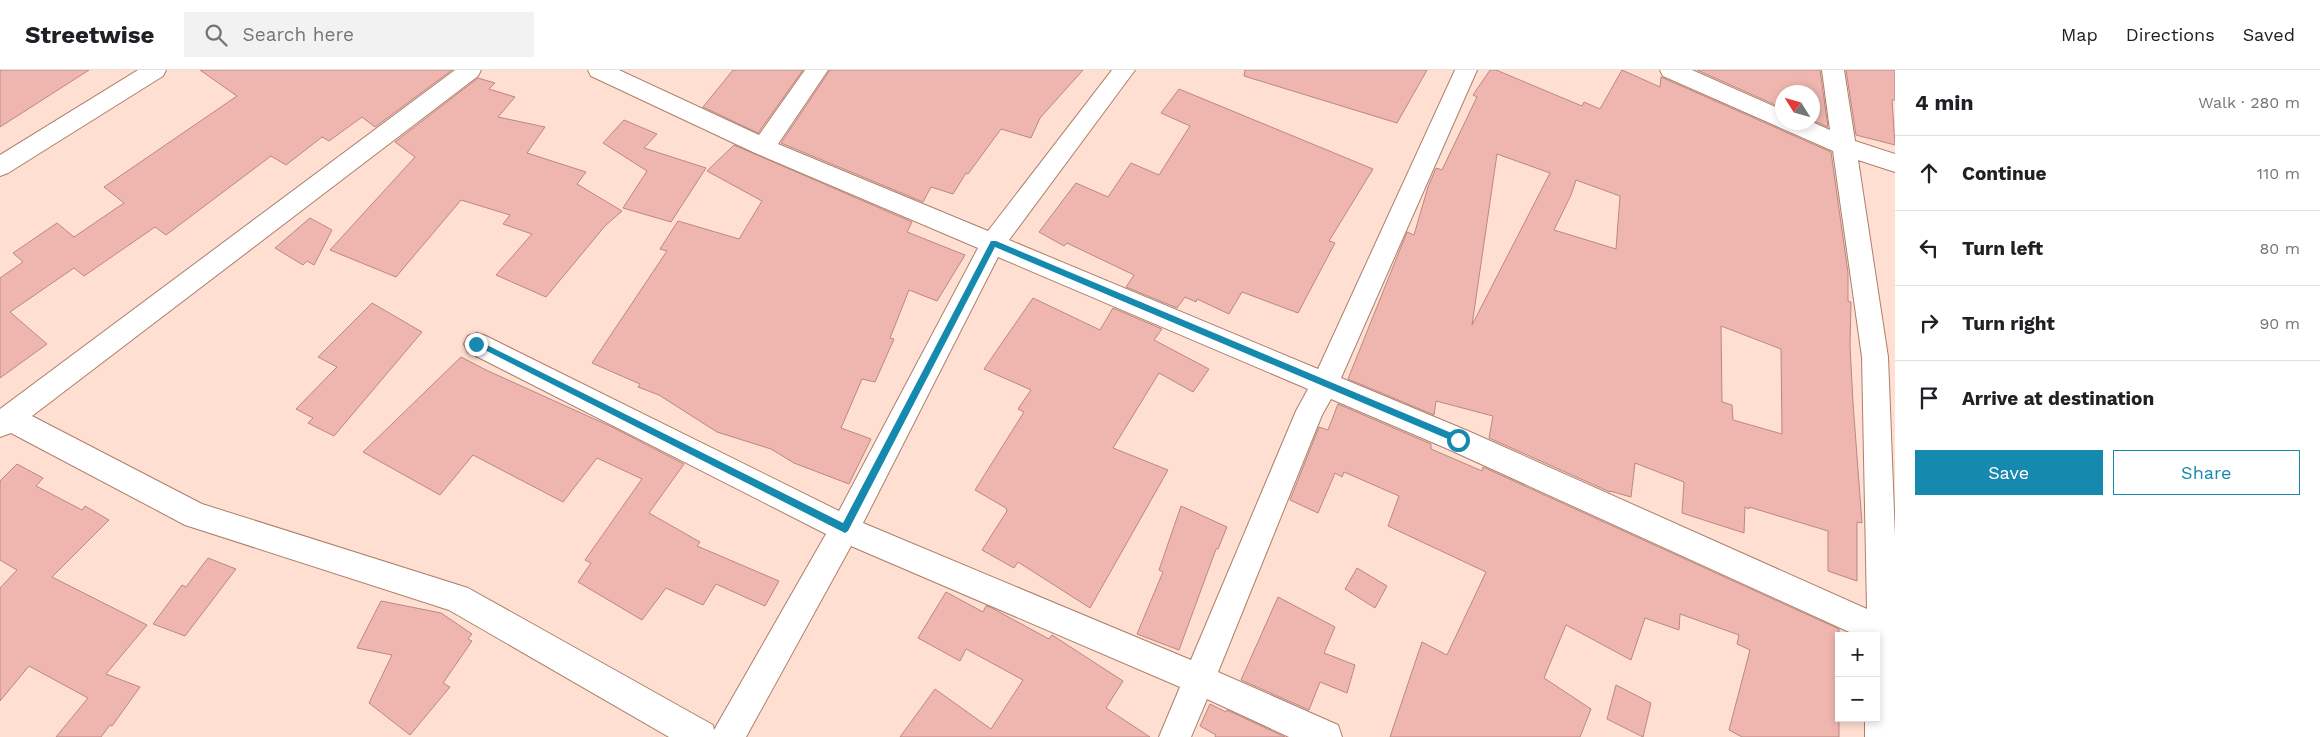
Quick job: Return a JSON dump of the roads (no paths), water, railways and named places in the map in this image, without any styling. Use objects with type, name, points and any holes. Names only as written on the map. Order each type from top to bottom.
[{"type":"street","points":[[0,168],[155,70]]},
{"type":"street","points":[[470,70],[5,421],[195,515],[457,598],[701,737]]},
{"type":"street","points":[[598,70],[763,147],[1325,382],[1467,444],[1889,635]]},
{"type":"street","points":[[763,147],[817,70]]},
{"type":"street","points":[[728,737],[845,529],[993,244],[1124,70]]},
{"type":"street","points":[[1175,737],[1310,411],[1325,382],[1466,70]]},
{"type":"street","points":[[1671,70],[1775,116]]},
{"type":"street","points":[[1833,70],[1875,356],[1889,635],[1881,737]]},
{"type":"street","points":[[1808,130],[1843,146],[1895,163]]},
{"type":"street","points":[[476,344],[845,529],[1200,680],[1326,737]]}]
